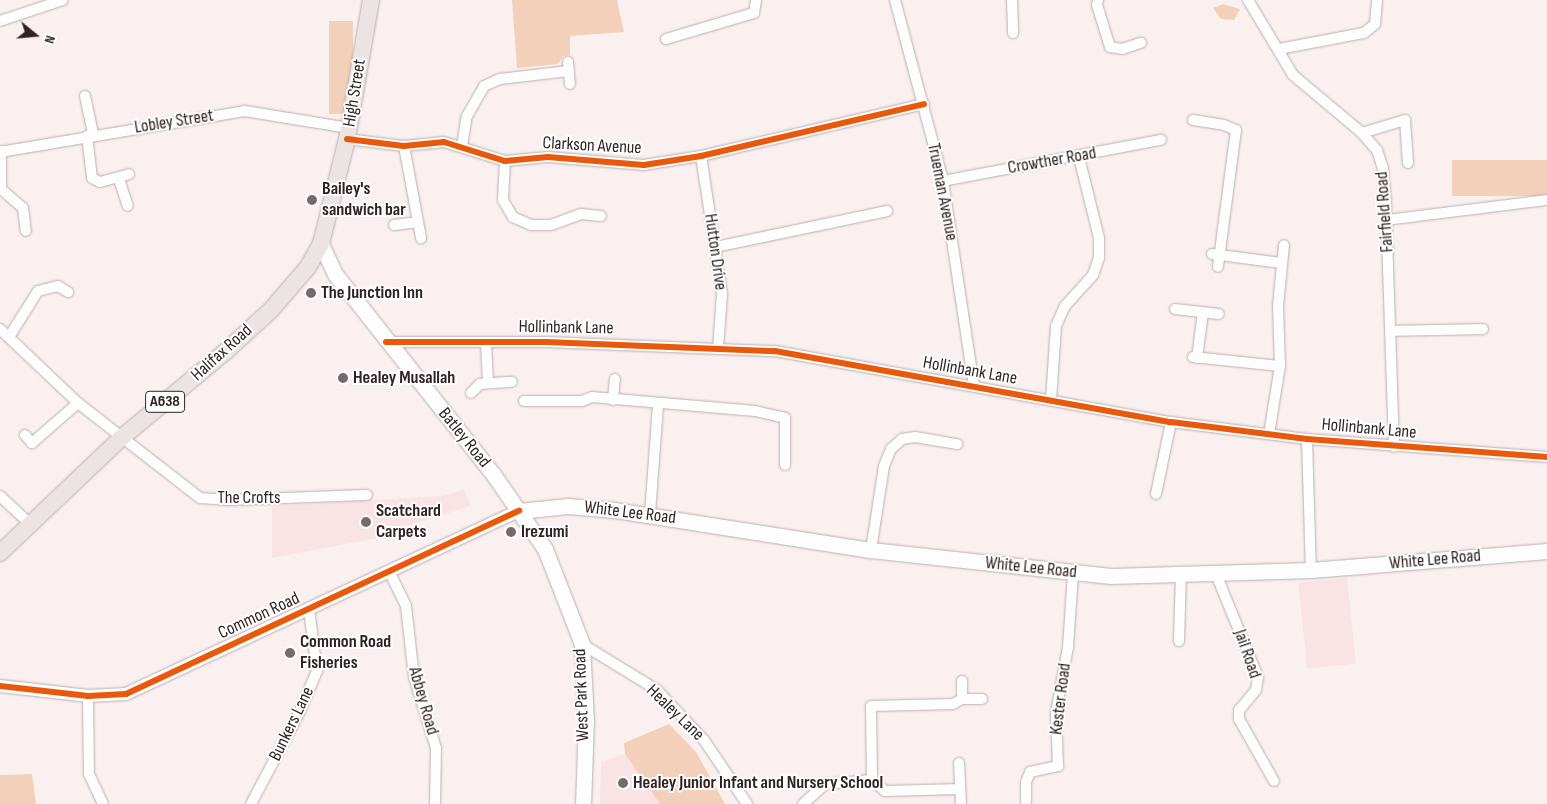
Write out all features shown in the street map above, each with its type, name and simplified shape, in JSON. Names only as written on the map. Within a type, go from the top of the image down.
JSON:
[{"type":"main road","name":"High Street","points":[[321,244],[348,134],[370,0]]},
{"type":"main road","name":"Batley Road","points":[[321,244],[335,274],[386,342],[492,474],[519,512]]},
{"type":"main road","name":"Halifax Road","points":[[0,553],[120,439],[217,359],[271,310],[308,268],[321,244]]},
{"type":"main road","name":"White Lee Road","points":[[519,512],[568,506],[650,514],[871,550],[1111,576],[1311,570],[1547,551]]},
{"type":"main road","name":"West Park Road","points":[[519,512],[545,549],[582,644],[586,720],[583,804]]},
{"type":"street","points":[[0,21],[63,0]]},
{"type":"street","points":[[666,39],[754,13],[756,0]]},
{"type":"street","name":"Trueman Avenue","points":[[895,0],[943,181],[974,387]]},
{"type":"street","points":[[1012,0],[1013,33]]},
{"type":"street","points":[[1098,0],[1096,5],[1110,47],[1122,49],[1141,43]]},
{"type":"street","name":"Fairfield Road","points":[[1248,0],[1293,75],[1362,132],[1377,150],[1383,169],[1386,220],[1394,447]]},
{"type":"street","points":[[1279,49],[1364,33],[1374,24],[1377,0]]},
{"type":"street","points":[[462,146],[466,116],[484,86],[500,79],[568,66],[570,84]]},
{"type":"street","points":[[85,96],[90,136],[92,178],[100,182],[119,179],[129,174]]},
{"type":"street","name":"Clarkson Avenue","points":[[348,134],[404,146],[444,142],[462,146],[505,161],[548,157],[644,165],[702,156],[924,104]]},
{"type":"street","name":"Lobley Street","points":[[0,152],[245,111],[348,134]]},
{"type":"street","points":[[1193,120],[1224,125],[1236,130],[1216,255],[1218,267]]},
{"type":"street","points":[[1362,132],[1405,120],[1408,163]]},
{"type":"street","name":"Crowther Road","points":[[943,181],[1079,157],[1160,140]]},
{"type":"street","points":[[404,146],[422,238]]},
{"type":"street","points":[[0,152],[1,189],[23,208],[26,231]]},
{"type":"street","name":"Hutton Drive","points":[[702,156],[722,294],[718,348]]},
{"type":"street","points":[[1051,400],[1056,326],[1065,306],[1093,275],[1099,258],[1098,238],[1079,157]]},
{"type":"street","points":[[505,161],[503,200],[514,217],[531,224],[551,225],[581,214],[601,216]]},
{"type":"street","points":[[119,179],[128,206]]},
{"type":"street","points":[[1386,220],[1547,200]]},
{"type":"street","points":[[715,247],[887,211]]},
{"type":"street","points":[[394,226],[418,222]]},
{"type":"street","points":[[1269,434],[1280,366],[1278,306],[1284,245]]},
{"type":"street","points":[[1216,255],[1281,263]]},
{"type":"street","points":[[9,337],[38,291],[58,286],[68,292]]},
{"type":"street","points":[[1175,309],[1219,314]]},
{"type":"street","points":[[1203,312],[1195,358],[1280,366]]},
{"type":"street","name":"The Crofts","points":[[0,328],[78,404],[120,439],[200,498],[229,500],[367,495]]},
{"type":"street","points":[[1390,331],[1483,330]]},
{"type":"street","name":"Hollinbank Lane","points":[[386,342],[486,342],[775,351],[1172,422],[1307,439],[1547,457]]},
{"type":"street","points":[[486,342],[488,382]]},
{"type":"street","points":[[613,400],[614,380]]},
{"type":"street","points":[[471,393],[480,384],[512,382]]},
{"type":"street","points":[[524,401],[582,401],[592,398],[755,411],[784,418],[785,465]]},
{"type":"street","points":[[25,435],[32,443],[78,404]]},
{"type":"street","points":[[650,514],[658,404]]},
{"type":"street","points":[[1156,494],[1172,422]]},
{"type":"street","points":[[871,550],[884,466],[891,449],[902,439],[915,437],[957,444]]},
{"type":"street","points":[[1307,439],[1311,570]]},
{"type":"street","points":[[0,496],[30,524]]},
{"type":"street","name":"Common Road","points":[[0,686],[88,696],[126,694],[519,512]]},
{"type":"street","name":"Abbey Road","points":[[389,571],[406,606],[414,677],[436,748],[436,804]]},
{"type":"street","name":"Kester Road","points":[[1026,801],[1026,782],[1030,772],[1058,766],[1056,713],[1068,647],[1073,573]]},
{"type":"street","name":"Jail Road","points":[[1216,574],[1258,677],[1256,690],[1239,710],[1239,719],[1274,781]]},
{"type":"street","points":[[1179,641],[1181,575]]},
{"type":"street","name":"Bunkers Lane","points":[[251,804],[299,713],[317,671],[309,609]]},
{"type":"street","name":"Healey Lane","points":[[582,644],[657,690],[704,740],[747,804]]},
{"type":"street","points":[[962,681],[962,698]]},
{"type":"street","points":[[88,696],[89,774],[103,804]]},
{"type":"street","points":[[872,780],[871,706],[953,704],[962,698],[982,699]]},
{"type":"street","points":[[959,763],[961,804]]},
{"type":"street","points":[[804,804],[825,784],[872,780],[885,791],[960,789]]},
{"type":"shaded area","points":[[512,0],[617,0],[624,32],[570,36],[570,55],[563,56],[558,64],[517,68]]},
{"type":"shaded area","points":[[1223,4],[1240,9],[1234,20],[1221,19],[1213,8]]},
{"type":"shaded area","points":[[329,21],[353,21],[353,114],[329,114]]},
{"type":"shaded area","points":[[1452,160],[1547,160],[1547,196],[1452,196]]},
{"type":"shaded area","points":[[464,490],[471,506],[413,524],[414,531],[272,558],[272,506],[442,496]]},
{"type":"shaded area","points":[[1347,578],[1356,664],[1307,669],[1298,583]]},
{"type":"shaded area","points":[[669,724],[696,752],[725,804],[660,804],[625,754],[624,743]]},
{"type":"shaded area","name":"Healey Junior Infant and Nursery School","points":[[625,754],[660,804],[600,804],[601,762]]},
{"type":"shaded area","points":[[32,774],[36,804],[0,804],[0,775]]},
{"type":"cycle path","points":[[347,139],[404,146],[444,142],[505,161],[548,157],[644,165],[701,156],[924,104]]},
{"type":"cycle path","points":[[386,342],[546,342],[775,351],[1171,422],[1307,439],[1547,457]]},
{"type":"cycle path","points":[[0,686],[88,696],[126,694],[519,511]]},
{"type":"place","name":"Bailey's sandwich bar","points":[[312,200]]},
{"type":"place","name":"The Junction Inn","points":[[311,293]]},
{"type":"place","name":"Healey Musallah","points":[[343,378]]},
{"type":"place","name":"Scatchard Carpets","points":[[366,522]]},
{"type":"place","name":"Irezumi","points":[[511,532]]},
{"type":"place","name":"Common Road Fisheries","points":[[290,653]]},
{"type":"place","name":"Healey Junior Infant and Nursery School","points":[[623,783]]}]
